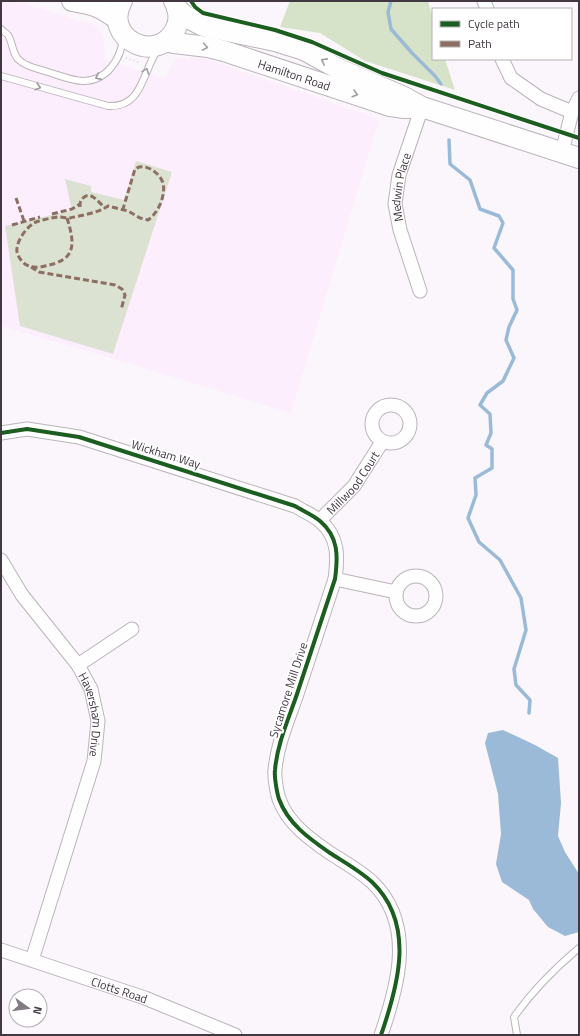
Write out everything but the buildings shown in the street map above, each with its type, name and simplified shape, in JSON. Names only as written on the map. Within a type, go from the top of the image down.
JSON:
[{"type":"main road","points":[[72,1],[100,7],[121,18]]},
{"type":"main road","points":[[164,42],[177,27],[178,18],[176,5]]},
{"type":"main road","name":"Hamilton Road","points":[[176,5],[188,18],[203,26],[275,41],[304,50],[337,68],[404,97],[422,107],[571,155]]},
{"type":"main road","name":"Hamilton Road","points":[[121,18],[129,40],[136,45],[145,47],[164,42],[208,47],[390,106],[404,108],[422,107]]},
{"type":"street","points":[[502,60],[511,78],[541,99],[572,112]]},
{"type":"street","points":[[571,155],[572,112],[579,98]]},
{"type":"street","name":"Medwin Place","points":[[420,291],[400,230],[395,204],[399,175],[422,107]]},
{"type":"street","name":"Wickham Way","points":[[1,433],[27,429],[79,438],[295,506],[320,520]]},
{"type":"street","name":"Millwood Court","points":[[320,520],[354,486],[382,442]]},
{"type":"street","name":"Sycamore Mill Drive","points":[[320,520],[328,529],[337,550],[335,580],[280,742],[275,771],[279,799],[292,823],[313,841],[373,882],[390,905],[399,933],[400,965],[392,1002],[381,1035]]},
{"type":"street","name":"Haversham Drive","points":[[1,560],[22,595],[78,665],[91,689],[98,721],[94,761],[32,960]]},
{"type":"street","points":[[335,580],[396,592]]},
{"type":"street","points":[[78,665],[132,629]]},
{"type":"street","name":"Clotts Road","points":[[1,950],[145,998],[235,1035]]},
{"type":"lane","points":[[1,29],[8,35],[14,52],[19,60],[26,65],[67,78],[83,81],[96,79],[106,73],[113,66],[120,50],[121,18]]},
{"type":"lane","points":[[1,76],[115,107],[130,101],[136,95],[151,60],[164,42]]},
{"type":"lane","points":[[517,1035],[514,1017],[524,1002],[555,968],[579,948]]},
{"type":"path","points":[[125,58],[143,63]]},
{"type":"shaded area","points":[[1,1],[16,1],[94,25],[104,37],[105,60],[165,78],[175,59],[200,57],[379,119],[291,413],[1,326]]},
{"type":"green space","points":[[290,1],[428,1],[432,15],[432,60],[445,60],[455,90],[365,61],[320,33],[280,27]]},
{"type":"green space","points":[[136,161],[172,172],[113,354],[20,326],[5,226],[72,210],[65,179],[91,186],[91,192],[124,200]]},
{"type":"water","points":[[503,730],[558,758],[561,803],[558,836],[565,852],[579,874],[579,932],[565,936],[548,927],[533,909],[529,900],[502,882],[496,864],[501,834],[498,794],[485,743],[488,733]]},
{"type":"waterway","points":[[391,1],[388,12],[391,29],[441,84]]},
{"type":"waterway","points":[[449,140],[450,164],[470,180],[480,209],[499,216],[503,223],[494,248],[513,270],[513,299],[517,310],[509,327],[506,340],[514,358],[503,381],[487,393],[480,405],[490,414],[491,433],[486,445],[492,449],[492,468],[475,478],[476,495],[468,518],[479,542],[500,560],[521,598],[526,630],[514,669],[516,685],[530,700],[529,713]]},
{"type":"marked path","points":[[67,218],[72,243],[71,250],[68,255],[63,260],[40,267],[25,264],[17,252],[19,241],[29,227],[39,221],[58,217],[70,218],[80,216],[95,212],[108,206],[128,211],[140,218],[148,220],[158,209],[164,188],[161,179],[155,172],[143,167],[135,169],[123,209]]},
{"type":"marked path","points":[[80,207],[80,202],[82,199],[89,195],[95,198],[105,208]]},
{"type":"marked path","points":[[16,198],[24,221]]},
{"type":"marked path","points":[[52,214],[72,209],[80,204]]},
{"type":"marked path","points":[[12,225],[40,217]]},
{"type":"marked path","points":[[31,267],[39,272],[115,285],[122,289],[125,295],[121,310]]},
{"type":"cycle path","points":[[191,1],[195,7],[203,13],[275,30],[312,42],[382,73],[579,138]]},
{"type":"cycle path","points":[[1,433],[27,429],[79,437],[295,506],[317,519],[331,534],[337,555],[335,579],[280,742],[276,761],[275,780],[279,799],[283,808],[300,830],[372,882],[386,899],[394,917],[399,936],[397,976],[393,996],[381,1035]]}]
